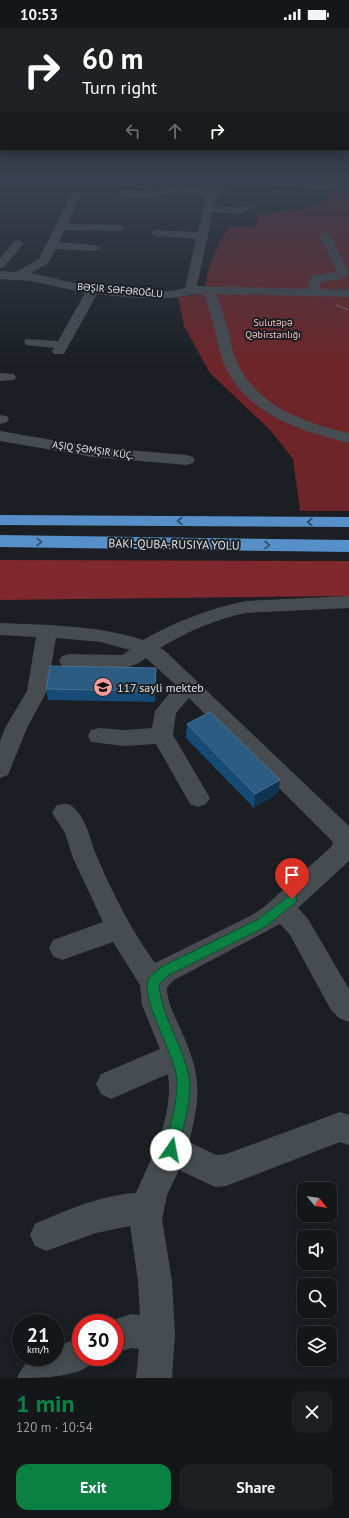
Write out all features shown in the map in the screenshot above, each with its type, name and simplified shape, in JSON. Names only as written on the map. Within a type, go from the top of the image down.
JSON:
[{"type":"highway","points":[[0,520],[349,522]]},
{"type":"highway","points":[[0,541],[349,546]]},
{"type":"street","points":[[18,276],[41,264],[54,242]]},
{"type":"street","points":[[191,290],[201,242]]},
{"type":"street","points":[[316,292],[314,282],[317,278],[338,276],[343,273],[328,242]]},
{"type":"street","points":[[0,265],[18,243]]},
{"type":"street","points":[[51,249],[92,252]]},
{"type":"street","name":"BƏŞIR SƏFƏROĞLU","points":[[0,276],[18,276],[93,290],[172,295],[186,294],[191,290],[349,293]]},
{"type":"street","points":[[52,282],[62,278],[72,278]]},
{"type":"street","points":[[31,342],[60,348],[93,290]]},
{"type":"street","points":[[210,291],[230,362],[242,384],[250,393],[289,420],[315,430],[349,438]]},
{"type":"street","points":[[0,436],[101,453],[187,460]]},
{"type":"street","points":[[70,661],[124,662],[132,659],[145,648],[175,630],[230,610],[246,607],[349,602]]},
{"type":"street","points":[[0,629],[119,638],[145,648],[157,655],[343,835],[345,842],[341,853],[282,908],[261,923],[165,971],[153,982]]},
{"type":"street","points":[[0,768],[16,728],[37,691],[47,632]]},
{"type":"street","points":[[188,685],[166,711],[162,734],[198,798]]},
{"type":"street","points":[[99,736],[124,738],[162,734]]},
{"type":"street","points":[[64,813],[76,830],[85,858],[119,928],[139,963],[153,982],[154,997],[177,1056],[183,1078],[183,1092],[171,1150],[147,1209],[146,1224],[155,1280],[158,1334],[154,1378]]},
{"type":"street","points":[[282,908],[299,926],[341,1002],[349,1009]]},
{"type":"street","points":[[62,948],[119,928]]},
{"type":"street","points":[[111,1084],[177,1056]]},
{"type":"street","points":[[171,1150],[215,1171],[226,1170],[340,1127],[349,1130]]},
{"type":"street","points":[[46,1235],[117,1211],[131,1208],[147,1209]]},
{"type":"street","points":[[124,1333],[131,1331],[158,1334]]},
{"type":"street","points":[[35,1378],[72,1358]]},
{"type":"green space","name":"Sulutəpə Qəbirstanlığı","points":[[220,242],[349,242],[349,511],[300,511],[293,459],[270,430],[210,373],[184,326],[178,297],[205,294],[209,268]]},
{"type":"shaded area","points":[[0,560],[349,561],[349,596],[0,600]]},
{"type":"building","points":[[50,666],[156,668],[155,691],[46,689]]},
{"type":"building","points":[[210,712],[280,780],[255,794],[187,724]]},
{"type":"place","name":"117 sayli mekteb","points":[[103,687]]},
{"type":"route","points":[[171,1150],[183,1092],[183,1078],[177,1056],[154,997],[152,989],[153,982],[165,971],[261,923],[292,899]]}]
